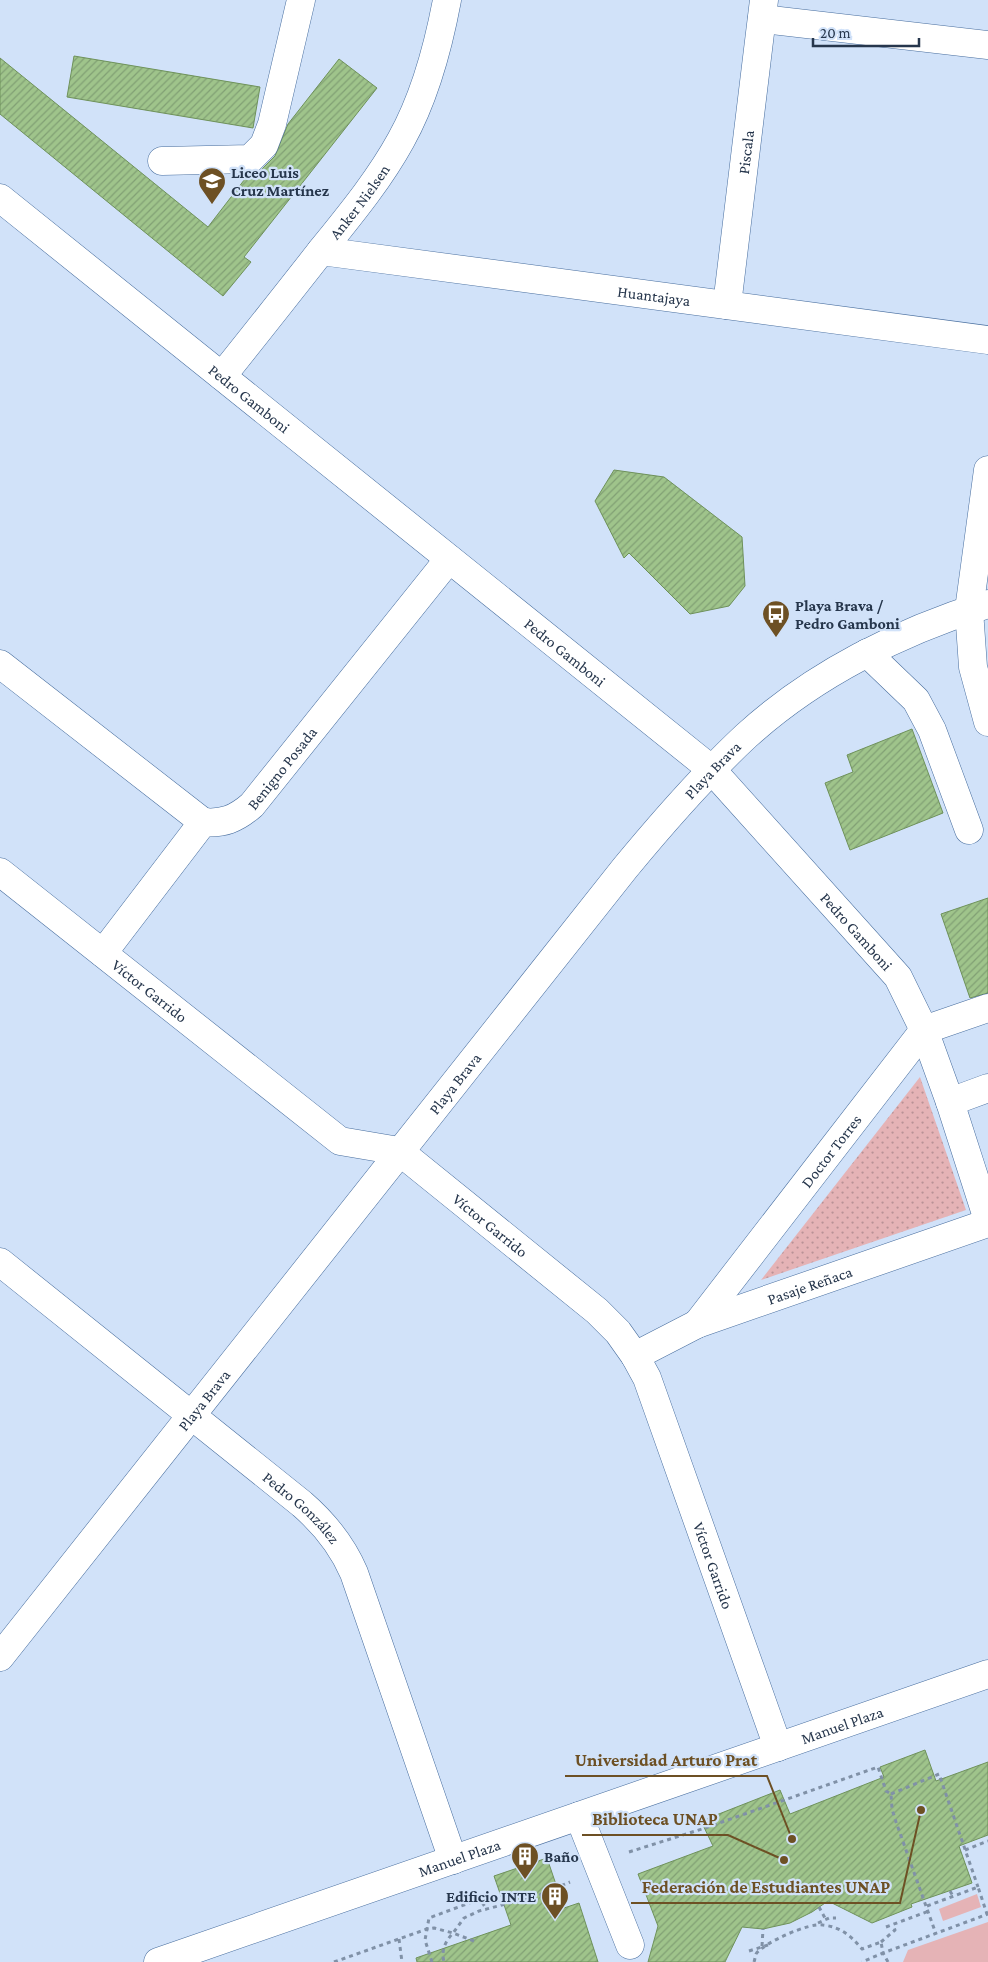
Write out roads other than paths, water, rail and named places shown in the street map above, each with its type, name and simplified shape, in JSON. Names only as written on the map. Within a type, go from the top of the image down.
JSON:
[{"type":"street","points":[[162,161],[250,159],[264,145],[272,124],[301,0]]},
{"type":"street","name":"Anker Nielsen","points":[[222,376],[382,172],[401,140],[418,104],[432,66],[447,0]]},
{"type":"street","points":[[763,10],[988,46]]},
{"type":"street","name":"Piscala","points":[[727,305],[763,10]]},
{"type":"street","name":"Pedro Gamboni","points":[[0,198],[711,769],[898,977],[924,1030],[950,1102],[988,1222]]},
{"type":"street","name":"Huantajaya","points":[[321,252],[988,340]]},
{"type":"street","points":[[988,470],[973,668],[988,722]]},
{"type":"street","name":"Benigno Posada","points":[[203,822],[229,821],[241,815],[252,805],[450,559]]},
{"type":"street","name":"Playa Brava","points":[[0,1657],[625,868],[668,816],[711,769],[747,735],[786,704],[827,676],[867,653],[909,633],[978,607]]},
{"type":"street","points":[[867,653],[916,700],[932,730],[970,830]]},
{"type":"street","points":[[0,664],[203,822],[102,953]]},
{"type":"street","name":"Víctor Garrido","points":[[0,872],[340,1141],[399,1151],[572,1289],[618,1332],[648,1378],[778,1747]]},
{"type":"street","points":[[924,1030],[988,1008]]},
{"type":"street","name":"Doctor Torres","points":[[697,1324],[924,1030]]},
{"type":"street","points":[[950,1102],[988,1088]]},
{"type":"street","name":"Pasaje Reñaca","points":[[635,1356],[697,1324],[988,1222]]},
{"type":"street","name":"Pedro González","points":[[0,1262],[191,1414],[320,1520],[336,1538],[346,1555],[453,1860]]},
{"type":"street","name":"Manuel Plaza","points":[[158,1962],[988,1674]]},
{"type":"street","points":[[579,1816],[591,1863],[630,1945]]},
{"type":"place","name":"Liceo Luis Cruz Martínez","points":[[212,205]]},
{"type":"place","name":"Playa Brava / Pedro Gamboni","points":[[776,638]]},
{"type":"place","name":"Federación de Estudiantes UNAP","points":[[921,1810]]},
{"type":"place","name":"Universidad Arturo Prat","points":[[792,1839]]},
{"type":"place","name":"Biblioteca UNAP","points":[[784,1860]]},
{"type":"place","name":"Baño","points":[[525,1880]]},
{"type":"place","name":"Edificio INTE","points":[[555,1920]]}]
